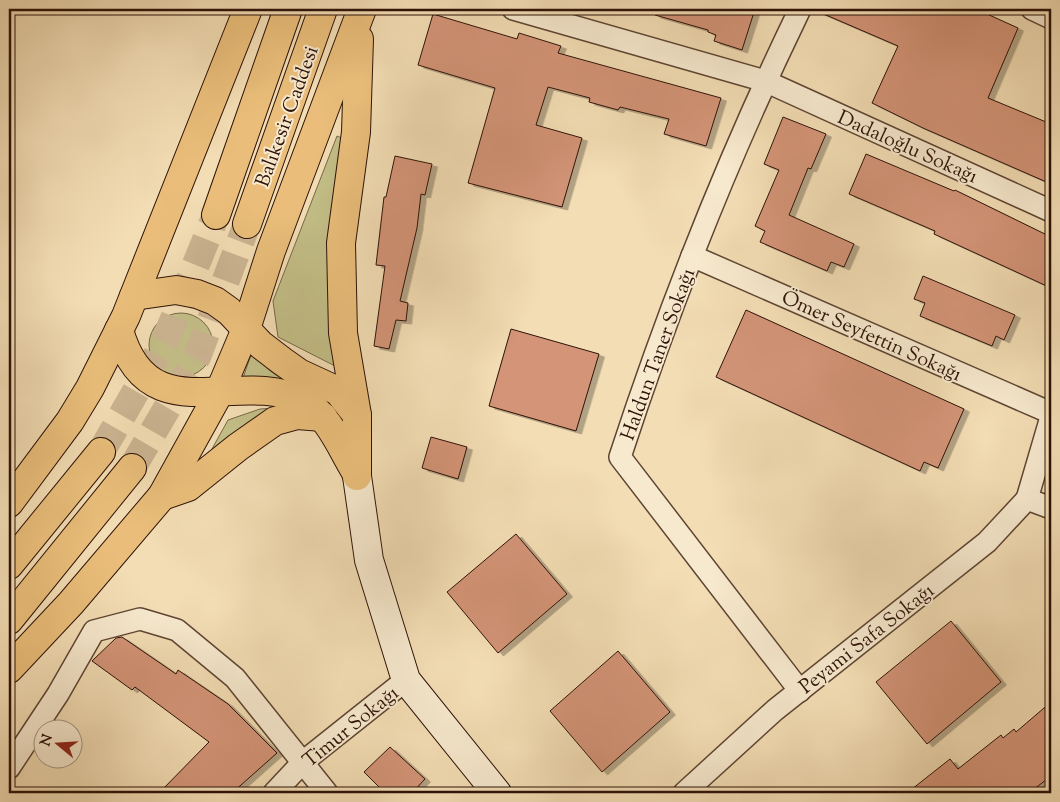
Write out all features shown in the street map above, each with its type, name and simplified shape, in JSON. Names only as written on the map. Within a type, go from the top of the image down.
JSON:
[{"type":"main road","points":[[9,503],[70,421],[90,388],[119,330],[248,9]]},
{"type":"main road","name":"Balıkesir Caddesi","points":[[216,214],[288,9]]},
{"type":"main road","name":"Balıkesir Caddesi","points":[[247,224],[323,9]]},
{"type":"main road","points":[[9,669],[71,603],[162,496],[219,393],[246,329],[271,251],[361,12]]},
{"type":"main road","points":[[361,12],[356,132],[341,243],[343,333],[357,415],[357,476],[369,560],[406,680],[497,793]]},
{"type":"main road","points":[[134,296],[176,290],[197,294],[215,302],[229,311],[261,345],[298,373],[338,391],[357,415]]},
{"type":"main road","points":[[119,330],[129,355],[150,380],[161,386],[184,391],[219,393],[243,390],[270,391],[303,402],[323,417],[357,476]]},
{"type":"main road","points":[[162,496],[188,487],[238,447],[275,421],[297,415],[323,417]]},
{"type":"main road","points":[[9,565],[101,452]]},
{"type":"main road","points":[[9,620],[132,468]]},
{"type":"street","name":"Dadaloğlu Sokağı","points":[[513,9],[765,81],[1051,211]]},
{"type":"street","name":"Haldun Taner Sokağı","points":[[800,9],[765,81],[692,256],[620,457],[800,691]]},
{"type":"street","points":[[1032,9],[1051,18]]},
{"type":"street","name":"Ömer Seyfettin Sokağı","points":[[692,256],[1051,413]]},
{"type":"street","points":[[1051,417],[1027,499],[1051,508]]},
{"type":"street","name":"Peyami Safa Sokağı","points":[[684,793],[775,710],[987,542],[1027,499]]},
{"type":"street","points":[[9,768],[58,694],[94,631],[140,619],[177,630],[235,678],[327,793]]},
{"type":"street","name":"Timur Sokağı","points":[[274,793],[303,762],[406,680]]},
{"type":"shaded area","points":[[337,136],[344,139],[337,367],[278,337],[273,301]]},
{"type":"shaded area","points":[[175,313],[187,313],[204,322],[211,333],[213,345],[211,357],[204,368],[187,377],[175,377],[163,372],[154,363],[149,351],[149,339],[154,327],[163,318]]},
{"type":"shaded area","points":[[253,349],[266,367],[284,380],[268,378],[242,381]]},
{"type":"shaded area","points":[[275,408],[202,467],[228,420],[260,409]]},
{"type":"building","points":[[656,9],[755,9],[742,50],[714,41],[716,35],[708,32],[708,30],[655,15]]},
{"type":"building","points":[[812,9],[976,9],[1018,28],[988,98],[1051,124],[1051,184],[923,128],[872,103],[898,46]]},
{"type":"building","points":[[433,14],[517,39],[519,33],[561,46],[558,53],[721,98],[706,146],[664,134],[669,119],[620,107],[618,110],[589,102],[590,98],[548,87],[536,125],[582,138],[562,207],[468,183],[495,88],[418,65]]},
{"type":"building","points":[[783,117],[826,134],[811,169],[808,168],[789,215],[854,244],[844,267],[831,262],[827,271],[760,242],[765,231],[755,226],[779,170],[764,164]]},
{"type":"building","points":[[866,154],[955,190],[1051,237],[1051,288],[934,234],[935,231],[849,194]]},
{"type":"building","points":[[395,156],[432,164],[425,195],[421,194],[417,228],[400,301],[408,303],[406,321],[396,320],[389,349],[374,346],[385,266],[376,265],[384,197],[386,197]]},
{"type":"building","points":[[923,276],[1015,315],[1004,340],[996,336],[992,346],[920,316],[925,303],[914,299]]},
{"type":"building","points":[[746,310],[964,409],[938,468],[924,462],[920,471],[716,377]]},
{"type":"building","points":[[511,329],[599,354],[576,431],[489,406]]},
{"type":"building","points":[[431,437],[467,447],[458,479],[422,468]]},
{"type":"building","points":[[516,534],[567,594],[498,653],[447,592]]},
{"type":"building","points":[[951,621],[1001,682],[927,744],[876,682]]},
{"type":"building","points":[[122,637],[176,674],[178,670],[228,704],[277,753],[232,793],[159,793],[209,742],[135,687],[132,690],[92,661],[116,638]]},
{"type":"building","points":[[618,651],[670,712],[602,772],[550,711]]},
{"type":"building","points":[[1051,702],[1051,776],[1029,793],[907,793],[950,759],[958,769],[1001,735],[1003,738],[1014,729],[1016,732]]},
{"type":"building","points":[[390,747],[425,779],[412,793],[385,793],[364,772]]},
{"type":"tunnel","points":[[101,452],[165,341],[216,215]]},
{"type":"tunnel","points":[[132,468],[197,357],[247,224]]}]
